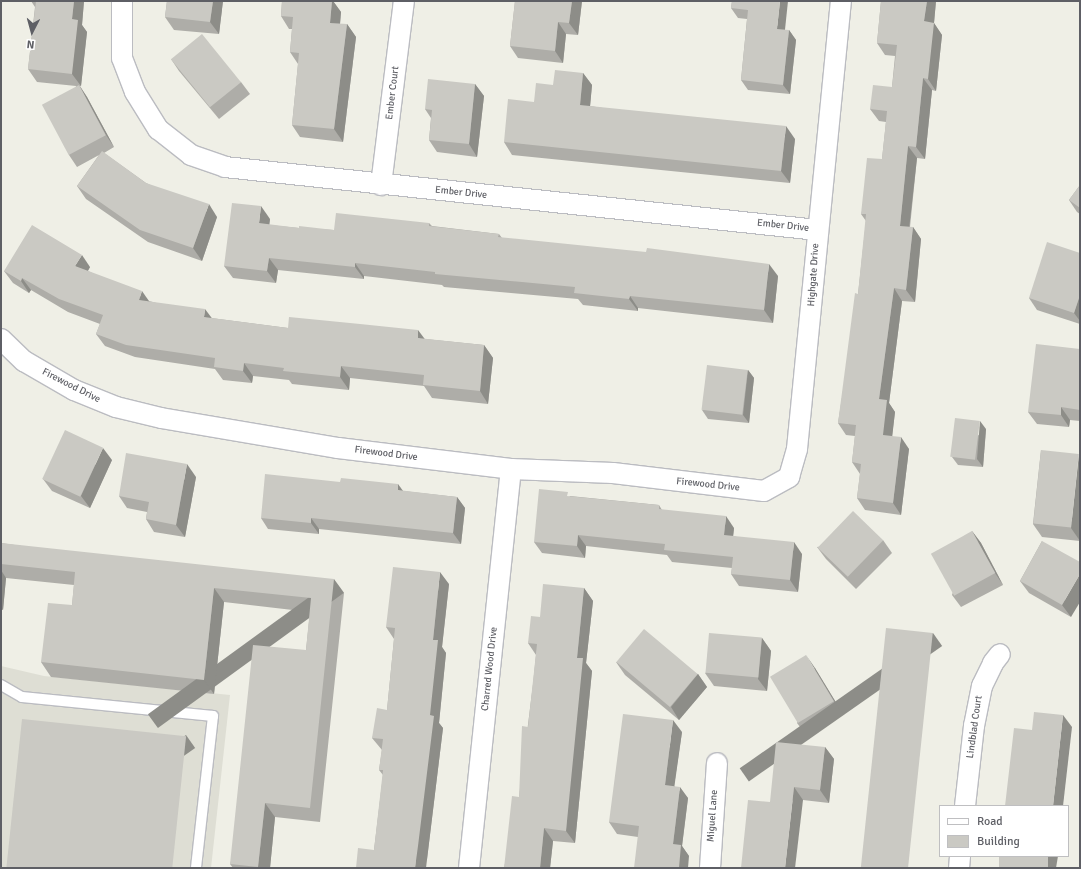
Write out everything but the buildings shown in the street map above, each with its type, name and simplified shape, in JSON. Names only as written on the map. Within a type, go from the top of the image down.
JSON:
[{"type":"street","name":"Ember Drive","points":[[122,1],[122,58],[135,92],[158,129],[191,155],[225,167],[381,185],[817,230]]},
{"type":"street","name":"Ember Court","points":[[381,185],[404,1]]},
{"type":"street","name":"Highgate Drive","points":[[789,477],[798,449],[817,230],[828,147],[841,1]]},
{"type":"street","name":"Firewood Drive","points":[[1,339],[24,361],[74,390],[116,407],[161,418],[338,448],[511,469],[613,474],[764,491],[789,477]]},
{"type":"street","name":"Charred Wood Drive","points":[[469,868],[511,469]]},
{"type":"street","name":"Lindblad Court","points":[[965,805],[974,726],[982,686],[993,663],[1000,654]]},
{"type":"street","name":"Miguel Lane","points":[[710,868],[717,763]]},
{"type":"street","points":[[959,868],[960,857]]},
{"type":"lane","points":[[1,685],[22,697],[213,716],[196,868]]},
{"type":"shaded area","points":[[1,666],[44,676],[230,695],[211,868],[1,868]]}]
